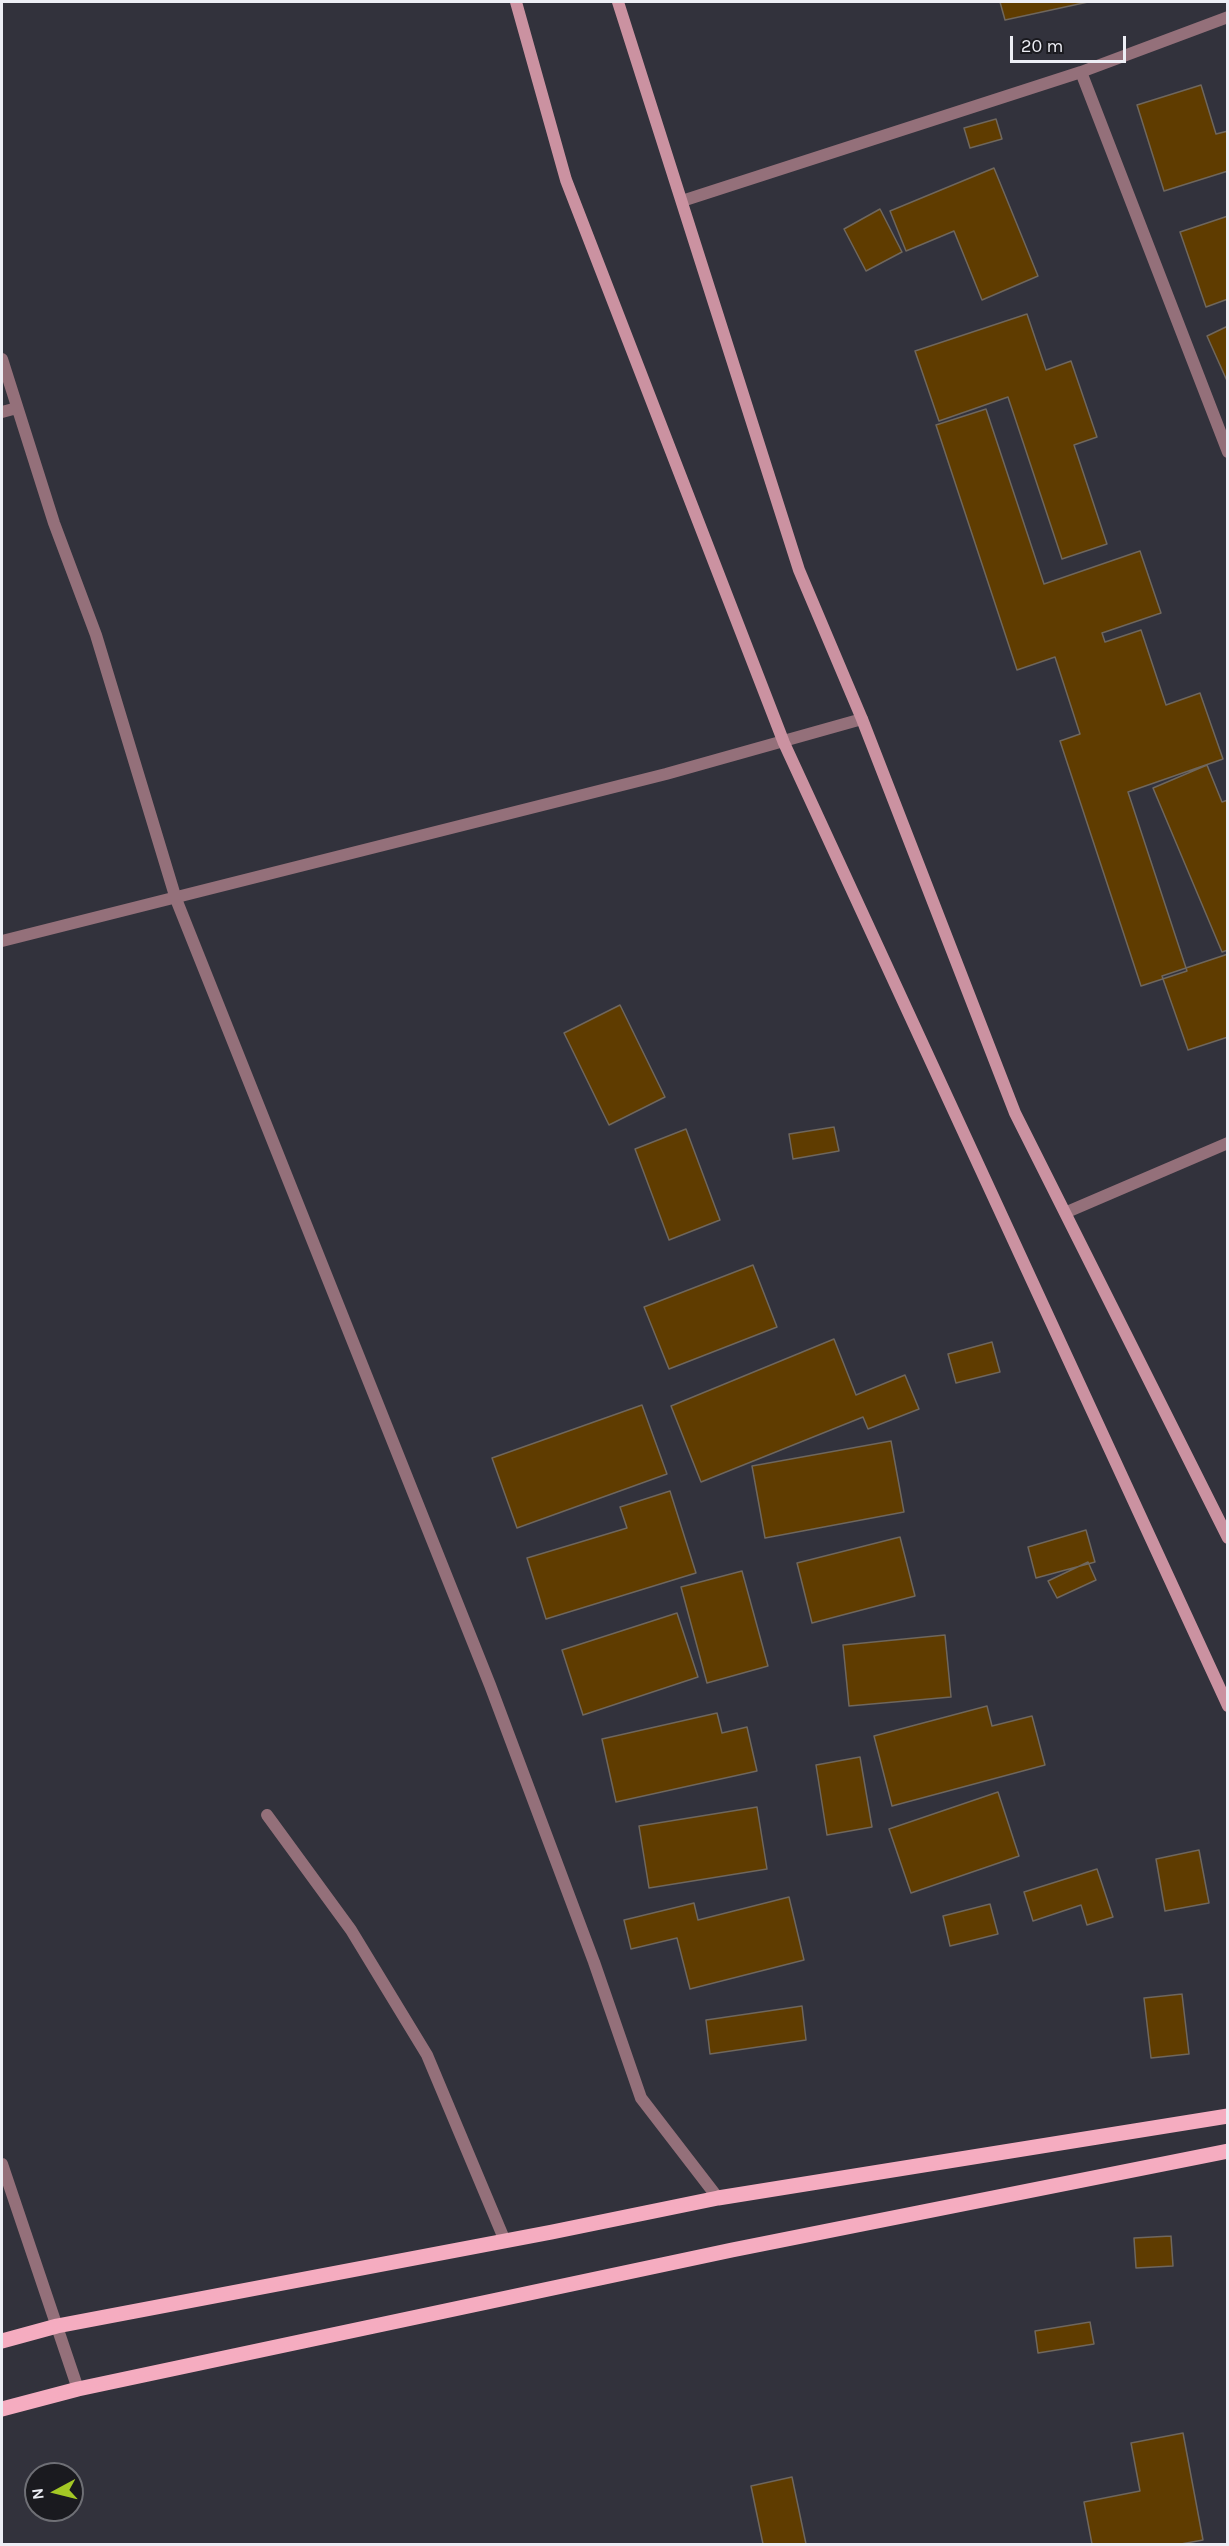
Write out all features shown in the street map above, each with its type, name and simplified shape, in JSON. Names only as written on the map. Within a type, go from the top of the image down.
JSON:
[{"type":"main road","points":[[516,2],[566,180],[784,743],[1227,1706]]},
{"type":"main road","points":[[618,2],[800,570],[862,719],[1015,1113],[1067,1212],[1227,1538]]},
{"type":"main road","points":[[2,2340],[57,2326],[718,2198],[1227,2116]]},
{"type":"main road","points":[[2,2409],[78,2389],[720,2252],[1227,2151]]},
{"type":"street","points":[[682,201],[1081,72],[1227,17]]},
{"type":"street","points":[[1081,72],[1227,452]]},
{"type":"street","points":[[2,359],[54,523],[96,635],[176,899],[490,1686],[594,1962],[641,2098],[718,2198]]},
{"type":"street","points":[[2,412],[17,408]]},
{"type":"street","points":[[2,941],[176,899],[784,743],[862,719]]},
{"type":"street","points":[[1067,1212],[1227,1143]]},
{"type":"street","points":[[267,1815],[351,1930],[427,2055],[505,2241]]},
{"type":"street","points":[[2,2164],[78,2389]]},
{"type":"building","points":[[1000,2],[1088,2],[1005,20]]},
{"type":"building","points":[[1201,85],[1216,134],[1228,131],[1228,171],[1164,191],[1137,105]]},
{"type":"building","points":[[996,119],[1002,139],[970,148],[964,128]]},
{"type":"building","points":[[994,168],[1038,276],[982,300],[954,231],[906,251],[890,211]]},
{"type":"building","points":[[880,209],[902,252],[866,271],[844,229]]},
{"type":"building","points":[[1228,216],[1228,299],[1206,307],[1180,232]]},
{"type":"building","points":[[1027,314],[1046,370],[1071,361],[1097,437],[1074,445],[1107,544],[1062,559],[1008,397],[939,421],[915,351]]},
{"type":"building","points":[[1228,326],[1228,383],[1207,336]]},
{"type":"building","points":[[986,409],[1044,584],[1140,551],[1161,613],[1102,633],[1105,642],[1141,630],[1166,705],[1200,693],[1223,759],[1128,792],[1187,971],[1141,986],[1060,741],[1080,734],[1055,657],[1017,670],[936,425]]},
{"type":"building","points":[[1207,765],[1222,802],[1228,800],[1228,950],[1222,952],[1153,788]]},
{"type":"building","points":[[1228,954],[1228,1037],[1188,1050],[1162,976]]},
{"type":"building","points":[[620,1005],[665,1097],[609,1125],[564,1033]]},
{"type":"building","points":[[834,1127],[839,1151],[793,1159],[789,1134]]},
{"type":"building","points":[[686,1129],[720,1220],[669,1240],[635,1149]]},
{"type":"building","points":[[753,1265],[777,1327],[669,1369],[644,1307]]},
{"type":"building","points":[[834,1339],[856,1395],[905,1375],[919,1409],[868,1429],[863,1417],[701,1482],[671,1406]]},
{"type":"building","points":[[992,1342],[1000,1372],[956,1383],[948,1354]]},
{"type":"building","points":[[642,1405],[667,1474],[517,1528],[492,1458]]},
{"type":"building","points":[[891,1441],[904,1512],[765,1538],[752,1466]]},
{"type":"building","points":[[670,1491],[696,1573],[546,1619],[527,1558],[627,1528],[620,1507]]},
{"type":"building","points":[[1086,1530],[1095,1562],[1036,1578],[1028,1547]]},
{"type":"building","points":[[900,1537],[915,1596],[812,1623],[797,1563]]},
{"type":"building","points":[[1088,1562],[1096,1580],[1057,1598],[1048,1581]]},
{"type":"building","points":[[742,1571],[768,1666],[707,1683],[681,1587]]},
{"type":"building","points":[[677,1613],[698,1677],[583,1715],[562,1650]]},
{"type":"building","points":[[945,1635],[951,1697],[849,1706],[843,1645]]},
{"type":"building","points":[[987,1706],[992,1726],[1032,1716],[1045,1765],[892,1806],[874,1736]]},
{"type":"building","points":[[717,1713],[722,1733],[747,1727],[757,1771],[616,1802],[602,1739]]},
{"type":"building","points":[[860,1757],[872,1827],[827,1835],[816,1765]]},
{"type":"building","points":[[998,1792],[1019,1856],[911,1893],[889,1829]]},
{"type":"building","points":[[757,1807],[767,1869],[649,1888],[639,1826]]},
{"type":"building","points":[[1199,1850],[1209,1903],[1165,1911],[1156,1859]]},
{"type":"building","points":[[1097,1869],[1113,1917],[1087,1925],[1081,1905],[1033,1921],[1024,1892]]},
{"type":"building","points":[[789,1897],[804,1960],[690,1989],[677,1938],[631,1949],[624,1920],[694,1903],[698,1920]]},
{"type":"building","points":[[990,1904],[998,1934],[950,1946],[943,1916]]},
{"type":"building","points":[[1182,1994],[1189,2054],[1151,2058],[1144,1998]]},
{"type":"building","points":[[802,2006],[806,2040],[710,2054],[706,2020]]},
{"type":"building","points":[[1171,2236],[1173,2266],[1136,2268],[1134,2238]]},
{"type":"building","points":[[1090,2322],[1094,2344],[1038,2353],[1035,2331]]},
{"type":"building","points":[[1183,2433],[1203,2540],[1181,2544],[1092,2544],[1084,2502],[1140,2491],[1131,2443]]},
{"type":"building","points":[[792,2477],[806,2544],[763,2544],[751,2486]]}]
